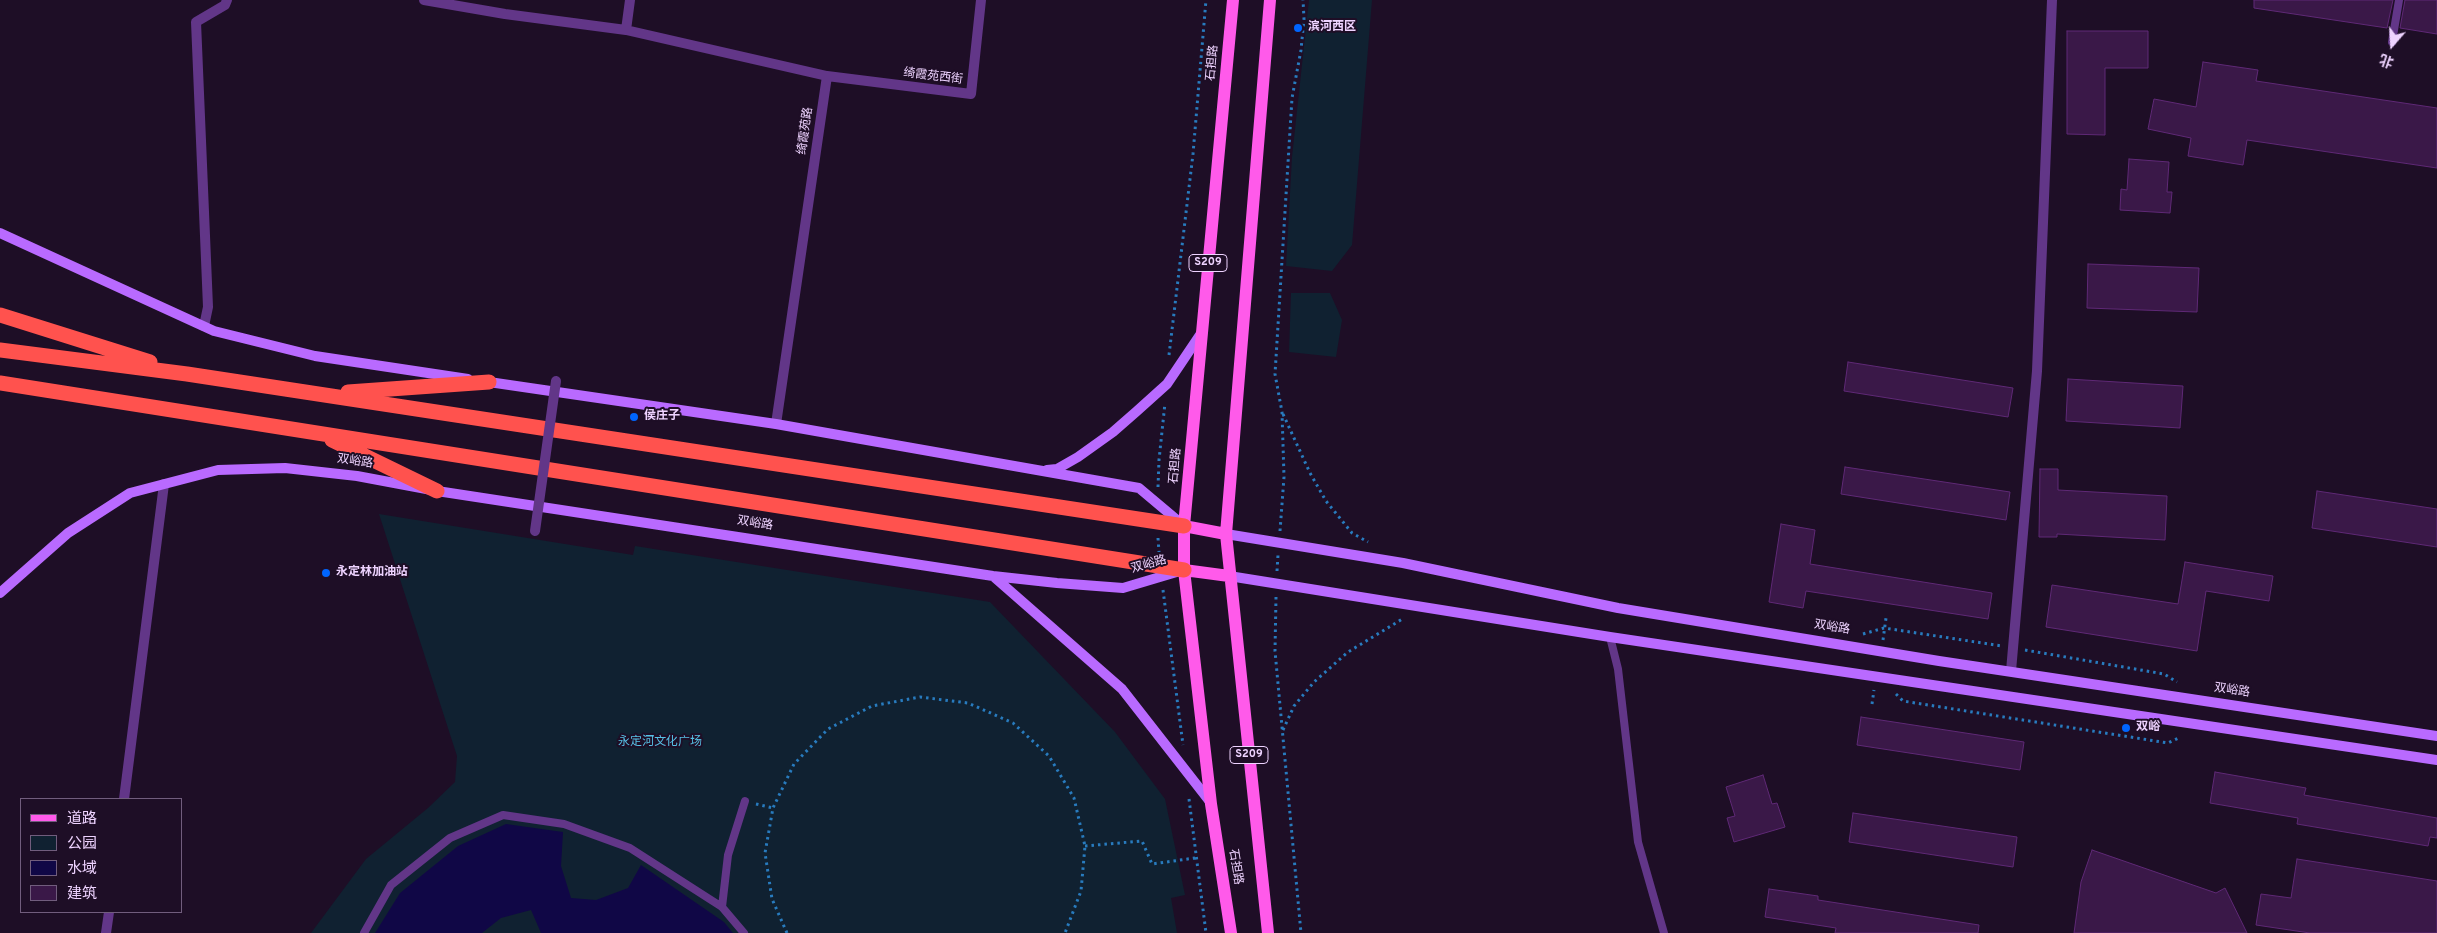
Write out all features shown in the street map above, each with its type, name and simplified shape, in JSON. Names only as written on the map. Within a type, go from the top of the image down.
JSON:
[{"type":"highway","points":[[0,315],[187,374]]},
{"type":"highway","points":[[0,350],[187,374],[1184,526]]},
{"type":"highway","name":"双峪路","points":[[0,382],[1184,570]]},
{"type":"highway","points":[[321,394],[489,382]]},
{"type":"highway","points":[[317,433],[437,491]]},
{"type":"main road","name":"石担路","points":[[1231,933],[1211,804],[1184,570],[1184,526],[1233,0]]},
{"type":"main road","name":"石担路","points":[[1268,933],[1226,534],[1270,0]]},
{"type":"main road","points":[[1184,526],[1226,534]]},
{"type":"main road","points":[[1184,570],[1229,576]]},
{"type":"street","points":[[204,326],[207,298],[196,22],[225,5],[226,0]]},
{"type":"street","points":[[424,0],[506,14],[626,30],[827,76]]},
{"type":"street","points":[[626,30],[630,0]]},
{"type":"street","name":"绮霞苑西街","points":[[827,76],[971,94],[980,0]]},
{"type":"street","points":[[2011,671],[2037,372],[2052,0]]},
{"type":"street","name":"绮霞苑路","points":[[776,424],[827,76]]},
{"type":"street","points":[[0,233],[204,326],[315,356],[776,424],[1139,488],[1184,526]]},
{"type":"street","points":[[1034,470],[1057,469],[1113,432],[1167,384],[1202,332]]},
{"type":"street","points":[[535,531],[556,381]]},
{"type":"street","name":"双峪路","points":[[0,593],[68,532],[130,494],[218,470],[285,468],[357,476],[437,491],[992,576],[1123,588],[1184,570]]},
{"type":"street","points":[[124,798],[164,484]]},
{"type":"street","name":"双峪路","points":[[1226,534],[1403,563],[1618,608],[2011,671],[2437,736]]},
{"type":"street","points":[[992,576],[1122,689],[1211,804]]},
{"type":"street","points":[[1229,576],[1610,637],[2437,760]]},
{"type":"street","points":[[106,933],[109,913]]},
{"type":"lane","points":[[2392,42],[2399,0]]},
{"type":"lane","points":[[1610,637],[1618,669],[1638,842],[1664,933]]},
{"type":"lane","points":[[722,907],[728,855],[745,801]]},
{"type":"lane","points":[[364,933],[392,885],[450,838],[503,815],[564,824],[630,848],[722,907],[744,933]]},
{"type":"path","points":[[1301,933],[1274,651],[1284,477],[1282,412],[1275,374],[1276,344],[1292,98],[1302,42],[1303,0]]},
{"type":"path","points":[[1282,412],[1310,473],[1326,501],[1352,533],[1369,543]]},
{"type":"path","points":[[1283,730],[1299,700],[1314,682],[1348,652],[1422,607]]},
{"type":"path","points":[[1877,676],[1903,701],[2168,744],[2205,724]]},
{"type":"path","points":[[787,933],[772,899],[765,853],[773,808],[794,764],[828,729],[872,706],[920,697],[968,703],[1013,723],[1049,756],[1074,798],[1084,846],[1081,891],[1065,933]]},
{"type":"path","points":[[762,805],[773,808]]},
{"type":"path","points":[[1084,846],[1142,841],[1152,864],[1195,858]]},
{"type":"green space","points":[[1309,0],[1372,0],[1352,245],[1332,271],[1286,266],[1292,157]]},
{"type":"green space","points":[[1291,293],[1330,293],[1342,320],[1336,357],[1289,352]]},
{"type":"green space","name":"永定河文化广场","points":[[379,514],[633,555],[635,546],[990,602],[1115,732],[1165,799],[1185,895],[1171,898],[1177,933],[311,933],[366,859],[428,808],[455,782],[457,756]]},
{"type":"water","points":[[506,824],[563,832],[561,866],[571,898],[596,900],[628,888],[641,865],[724,922],[733,933],[541,933],[531,910],[501,918],[482,933],[375,933],[400,893],[458,846]]},
{"type":"building","points":[[2254,0],[2393,0],[2387,28],[2254,8]]},
{"type":"building","points":[[2405,0],[2437,0],[2437,34],[2400,28]]},
{"type":"building","points":[[2067,31],[2148,31],[2148,68],[2105,68],[2105,135],[2067,134]]},
{"type":"building","points":[[2203,62],[2258,70],[2256,81],[2437,108],[2437,168],[2247,140],[2243,165],[2188,156],[2191,138],[2148,129],[2154,99],[2196,107]]},
{"type":"building","points":[[2129,159],[2169,162],[2167,192],[2172,192],[2170,213],[2120,210],[2121,189],[2127,190]]},
{"type":"building","points":[[2088,264],[2199,268],[2197,312],[2087,308]]},
{"type":"building","points":[[1848,362],[2013,388],[2008,417],[1844,391]]},
{"type":"building","points":[[2068,379],[2183,386],[2180,428],[2066,421]]},
{"type":"building","points":[[1845,467],[2010,492],[2006,520],[1841,494]]},
{"type":"building","points":[[2040,469],[2058,469],[2058,490],[2167,496],[2165,540],[2057,534],[2057,537],[2039,537]]},
{"type":"building","points":[[2317,491],[2437,509],[2437,547],[2312,528]]},
{"type":"building","points":[[1781,524],[1815,530],[1810,564],[1992,593],[1988,619],[1806,591],[1803,608],[1769,602]]},
{"type":"building","points":[[2185,562],[2273,576],[2269,601],[2206,591],[2197,651],[2046,627],[2052,585],[2178,604]]},
{"type":"building","points":[[1861,717],[2024,742],[2020,770],[1857,745]]},
{"type":"building","points":[[2215,772],[2306,788],[2304,795],[2437,818],[2437,838],[2430,837],[2428,846],[2297,824],[2298,818],[2210,803]]},
{"type":"building","points":[[1763,775],[1772,804],[1777,803],[1785,827],[1734,842],[1727,818],[1735,816],[1726,787]]},
{"type":"building","points":[[1853,813],[2017,837],[2013,867],[1849,842]]},
{"type":"building","points":[[2092,850],[2216,893],[2225,888],[2247,933],[2074,933],[2081,882]]},
{"type":"building","points":[[2297,859],[2437,881],[2437,933],[2310,933],[2256,925],[2261,894],[2291,898]]},
{"type":"building","points":[[1769,889],[1818,896],[1818,900],[1979,925],[1978,933],[1835,933],[1836,928],[1765,917]]},
{"type":"place","name":"滨河西区","points":[[1298,28]]},
{"type":"place","name":"侯庄子","points":[[634,417]]},
{"type":"place","name":"永定林加油站","points":[[326,573]]},
{"type":"place","name":"双峪","points":[[2126,728]]}]
